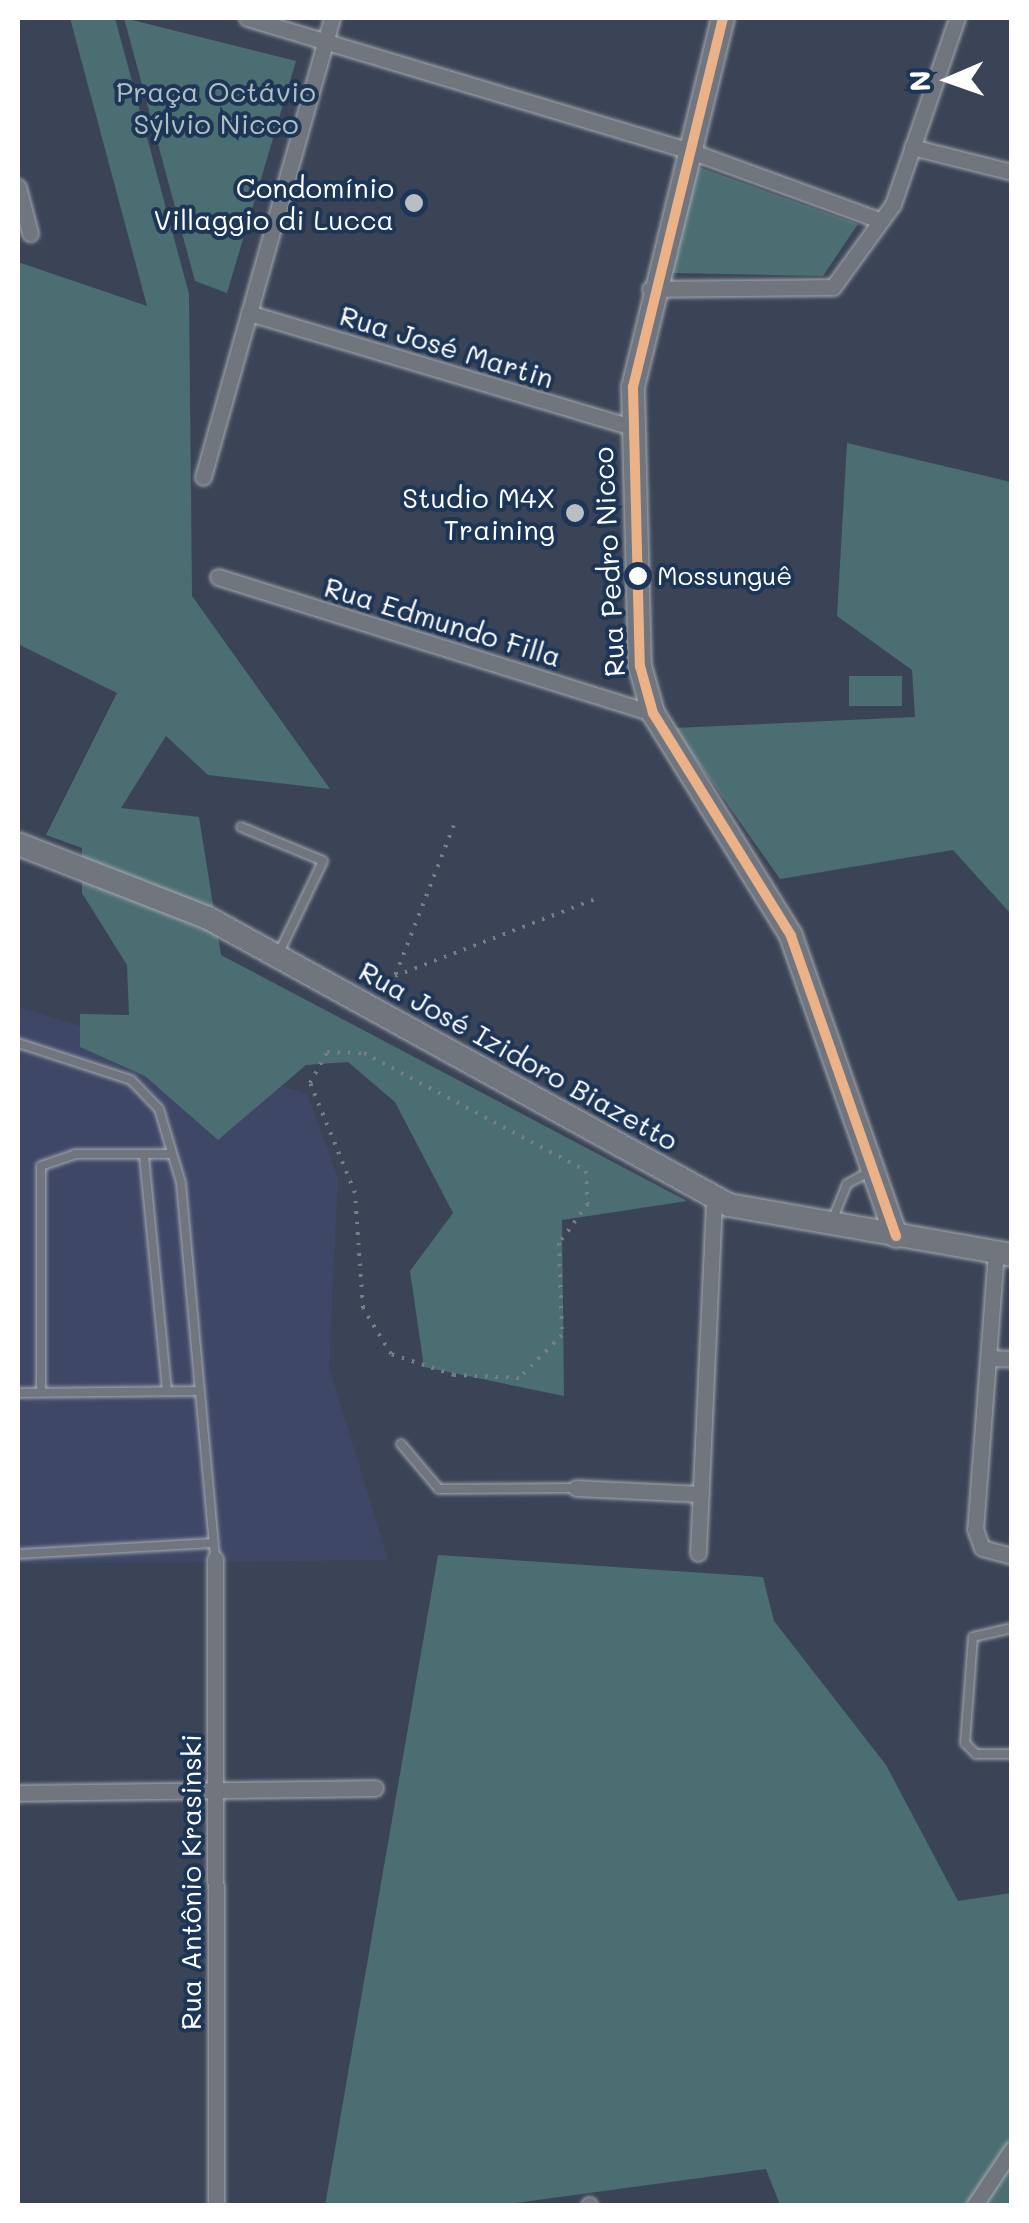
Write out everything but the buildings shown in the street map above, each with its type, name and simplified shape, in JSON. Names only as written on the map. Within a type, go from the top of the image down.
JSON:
[{"type":"street","points":[[247,18],[685,149],[874,218]]},
{"type":"street","points":[[203,477],[332,18]]},
{"type":"street","name":"Rua Pedro Nicco","points":[[722,18],[650,289],[630,426],[637,638],[653,713],[791,936],[896,1236]]},
{"type":"street","points":[[650,289],[823,292],[874,218],[893,204],[957,18]]},
{"type":"street","points":[[912,147],[1012,172]]},
{"type":"street","points":[[18,187],[30,233]]},
{"type":"street","name":"Rua José Martin","points":[[249,313],[630,426]]},
{"type":"street","name":"Rua Edmundo Filla","points":[[218,578],[653,713]]},
{"type":"street","name":"Rua José Izidoro Biazetto","points":[[18,844],[167,898],[278,955],[714,1197],[832,1225],[1004,1253]]},
{"type":"street","points":[[698,1553],[714,1197]]},
{"type":"street","points":[[1004,1253],[988,1358],[982,1548],[1012,1556]]},
{"type":"street","points":[[988,1358],[1012,1359]]},
{"type":"street","points":[[576,1488],[701,1494]]},
{"type":"street","name":"Rua Antônio Krasinski","points":[[214,1551],[216,2206]]},
{"type":"street","points":[[18,1793],[375,1788]]},
{"type":"street","points":[[974,2206],[1012,2149]]},
{"type":"lane","points":[[241,827],[323,861],[278,955]]},
{"type":"lane","points":[[18,1043],[130,1080],[159,1109],[172,1154],[214,1551],[18,1554]]},
{"type":"lane","points":[[41,1392],[41,1166],[75,1154],[172,1154]]},
{"type":"lane","points":[[144,1156],[167,1392]]},
{"type":"lane","points":[[832,1225],[847,1184],[874,1169]]},
{"type":"lane","points":[[18,1393],[200,1392]]},
{"type":"lane","points":[[400,1444],[439,1489],[576,1488]]},
{"type":"lane","points":[[1012,1628],[974,1636],[965,1743],[976,1754],[1012,1754]]},
{"type":"path","points":[[381,1012],[454,825]]},
{"type":"path","points":[[395,976],[596,899]]},
{"type":"path","points":[[327,1052],[364,1054],[586,1170],[588,1204],[559,1243],[562,1335],[519,1378],[454,1376],[392,1354],[362,1308],[355,1193],[310,1083],[327,1052]]},
{"type":"shaded area","points":[[18,1007],[307,1094],[338,1178],[329,1367],[388,1560],[18,1564]]},
{"type":"green space","points":[[70,18],[115,18],[189,294],[192,596],[330,789],[208,775],[166,736],[121,808],[199,817],[221,955],[687,1201],[562,1220],[564,1396],[424,1367],[410,1271],[453,1213],[395,1102],[348,1062],[306,1065],[218,1140],[145,1076],[80,1047],[80,1014],[129,1015],[127,965],[82,893],[82,848],[46,835],[117,693],[18,644],[18,262],[147,306]]},
{"type":"green space","name":"Praça Octávio Sýlvio Nicco","points":[[124,18],[296,61],[227,293],[195,281]]},
{"type":"green space","points":[[696,166],[858,224],[823,276],[672,273]]},
{"type":"green space","points":[[847,443],[1011,482],[1011,914],[953,850],[780,879],[674,728],[915,717],[912,670],[837,616]]},
{"type":"green space","points":[[849,676],[902,676],[902,706],[849,706]]},
{"type":"green space","points":[[438,1555],[763,1577],[774,1621],[886,1765],[958,1901],[1011,1893],[1011,2205],[780,2205],[766,2169],[500,2205],[325,2206]]},
{"type":"transit line","points":[[723,18],[633,387],[640,666],[653,713],[791,936],[896,1236]]},
{"type":"place","name":"Condomínio Villaggio di Lucca","points":[[414,203]]},
{"type":"place","name":"Studio M4X Training","points":[[575,513]]},
{"type":"place","name":"Mossunguê","points":[[638,576]]}]
